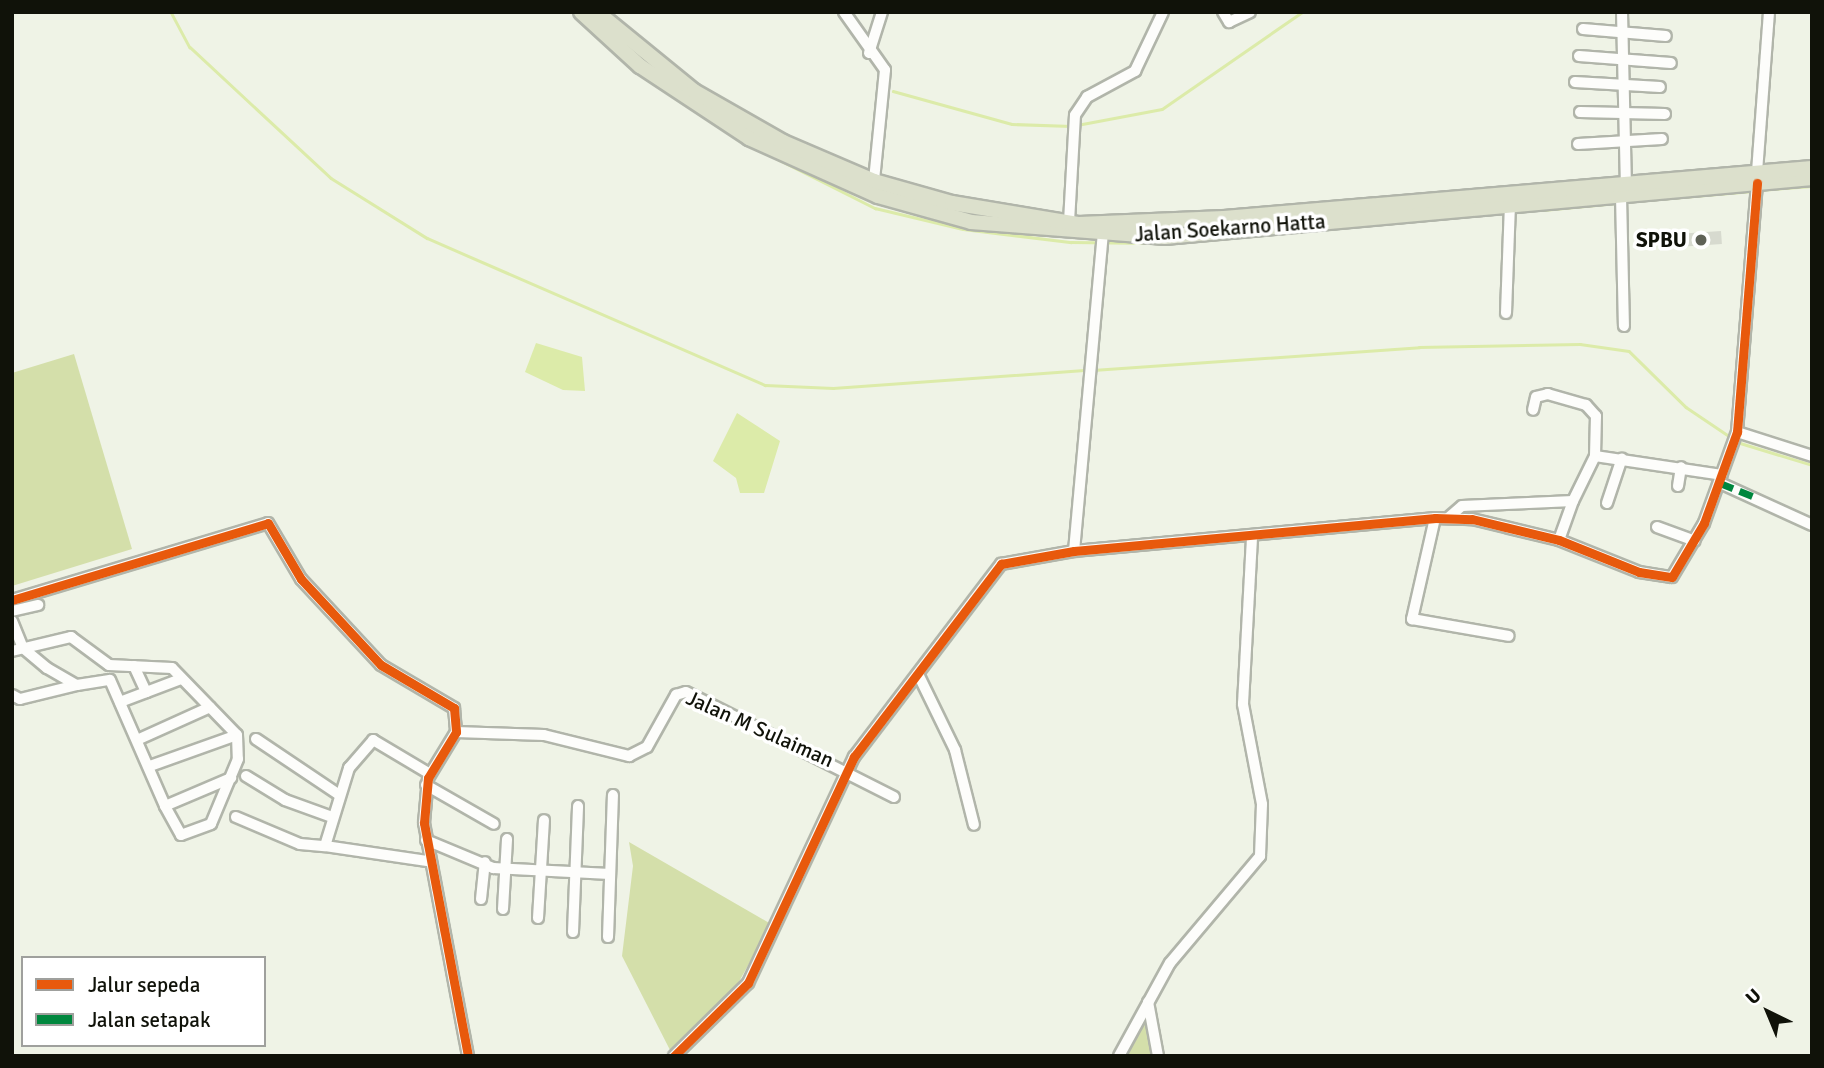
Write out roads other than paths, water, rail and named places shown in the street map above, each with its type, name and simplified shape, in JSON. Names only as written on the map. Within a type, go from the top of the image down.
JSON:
[{"type":"highway","name":"Jalan Soekarno Hatta","points":[[581,12],[680,94],[810,170],[971,222],[1102,237],[1165,237],[1510,208],[1624,187]]},
{"type":"highway","name":"Jalan Soekarno Hatta","points":[[597,12],[694,90],[783,142],[874,181],[985,211],[1069,222],[1186,221],[1624,187],[1812,178]]},
{"type":"highway","name":"Jalan Soekarno Hatta","points":[[1757,181],[1812,168]]},
{"type":"street","points":[[844,12],[869,52],[885,69],[874,181]]},
{"type":"street","points":[[869,52],[882,12]]},
{"type":"street","points":[[1069,222],[1075,115],[1087,97],[1135,71],[1163,12]]},
{"type":"street","points":[[1223,12],[1229,22],[1250,12]]},
{"type":"street","points":[[1622,12],[1620,60],[1626,144],[1622,231],[1624,326]]},
{"type":"street","points":[[674,1056],[739,995],[759,967],[848,768],[1001,564],[1074,551],[1252,538],[1435,517],[1559,541],[1665,580],[1679,569],[1695,541],[1736,434],[1769,12]]},
{"type":"street","points":[[1583,29],[1666,36]]},
{"type":"street","points":[[1579,56],[1671,63]]},
{"type":"street","points":[[1575,82],[1660,87]]},
{"type":"street","points":[[1580,112],[1665,114]]},
{"type":"street","points":[[1578,144],[1626,144],[1662,139]]},
{"type":"street","points":[[1506,313],[1511,240],[1510,208]]},
{"type":"street","points":[[1074,551],[1102,237]]},
{"type":"street","points":[[1533,410],[1541,394],[1590,407],[1596,416],[1595,456],[1573,501],[1559,541]]},
{"type":"street","points":[[1736,434],[1812,457]]},
{"type":"street","points":[[1595,456],[1682,467],[1721,479],[1812,525]]},
{"type":"street","points":[[1607,503],[1622,458]]},
{"type":"street","points":[[1678,486],[1682,467]]},
{"type":"street","points":[[1448,518],[1472,505],[1573,501]]},
{"type":"street","points":[[1435,517],[1412,619],[1509,636]]},
{"type":"street","points":[[12,600],[268,523],[300,579],[381,665],[454,708],[456,732],[426,785],[426,840],[427,861],[468,1056]]},
{"type":"street","points":[[1657,527],[1695,541]]},
{"type":"street","points":[[1119,1056],[1170,964],[1261,856],[1262,804],[1243,704],[1252,538]]},
{"type":"street","points":[[12,611],[38,606]]},
{"type":"street","points":[[12,621],[23,648],[63,686]]},
{"type":"street","points":[[12,651],[71,637],[109,665],[172,668],[237,735]]},
{"type":"street","points":[[109,665],[110,680],[150,766],[165,806],[181,835],[211,824],[231,778],[237,735]]},
{"type":"street","points":[[134,666],[146,692]]},
{"type":"street","points":[[47,668],[77,685]]},
{"type":"street","points":[[918,674],[955,750],[974,825]]},
{"type":"street","points":[[120,702],[181,679]]},
{"type":"street","points":[[12,695],[20,699],[63,686],[110,680]]},
{"type":"street","name":"Jalan M Sulaiman","points":[[456,732],[544,735],[629,756],[647,747],[682,691],[848,768]]},
{"type":"street","points":[[137,740],[210,707]]},
{"type":"street","points":[[150,766],[237,735]]},
{"type":"street","points":[[256,739],[338,794]]},
{"type":"street","points":[[325,846],[338,794],[349,768],[373,740],[430,774]]},
{"type":"street","points":[[848,768],[894,797]]},
{"type":"street","points":[[246,776],[285,800],[332,817]]},
{"type":"street","points":[[165,806],[231,778]]},
{"type":"street","points":[[426,785],[494,824]]},
{"type":"street","points":[[608,937],[613,795]]},
{"type":"street","points":[[573,932],[578,806]]},
{"type":"street","points":[[236,817],[300,844],[427,861]]},
{"type":"street","points":[[538,918],[544,820]]},
{"type":"street","points":[[503,909],[507,839]]},
{"type":"street","points":[[426,840],[505,869],[610,874]]},
{"type":"street","points":[[481,899],[485,862]]},
{"type":"street","points":[[1148,1002],[1158,1056]]},
{"type":"waterway","points":[[171,12],[190,47],[331,178],[427,238],[765,385],[833,388],[1087,370]]},
{"type":"waterway","points":[[1077,125],[1162,109],[1302,12]]},
{"type":"waterway","points":[[592,32],[636,71]]},
{"type":"waterway","points":[[893,91],[1012,124],[1071,126]]},
{"type":"waterway","points":[[754,147],[875,208],[963,229],[1071,242],[1153,243]]},
{"type":"waterway","points":[[1759,190],[1812,186]]},
{"type":"waterway","points":[[1623,202],[1753,191]]},
{"type":"waterway","points":[[1543,210],[1617,203]]},
{"type":"waterway","points":[[1093,370],[1419,347],[1580,344],[1629,351],[1686,407],[1732,438]]},
{"type":"waterway","points":[[1737,442],[1812,465]]},
{"type":"place","name":"SPBU","points":[[1701,240]]}]
